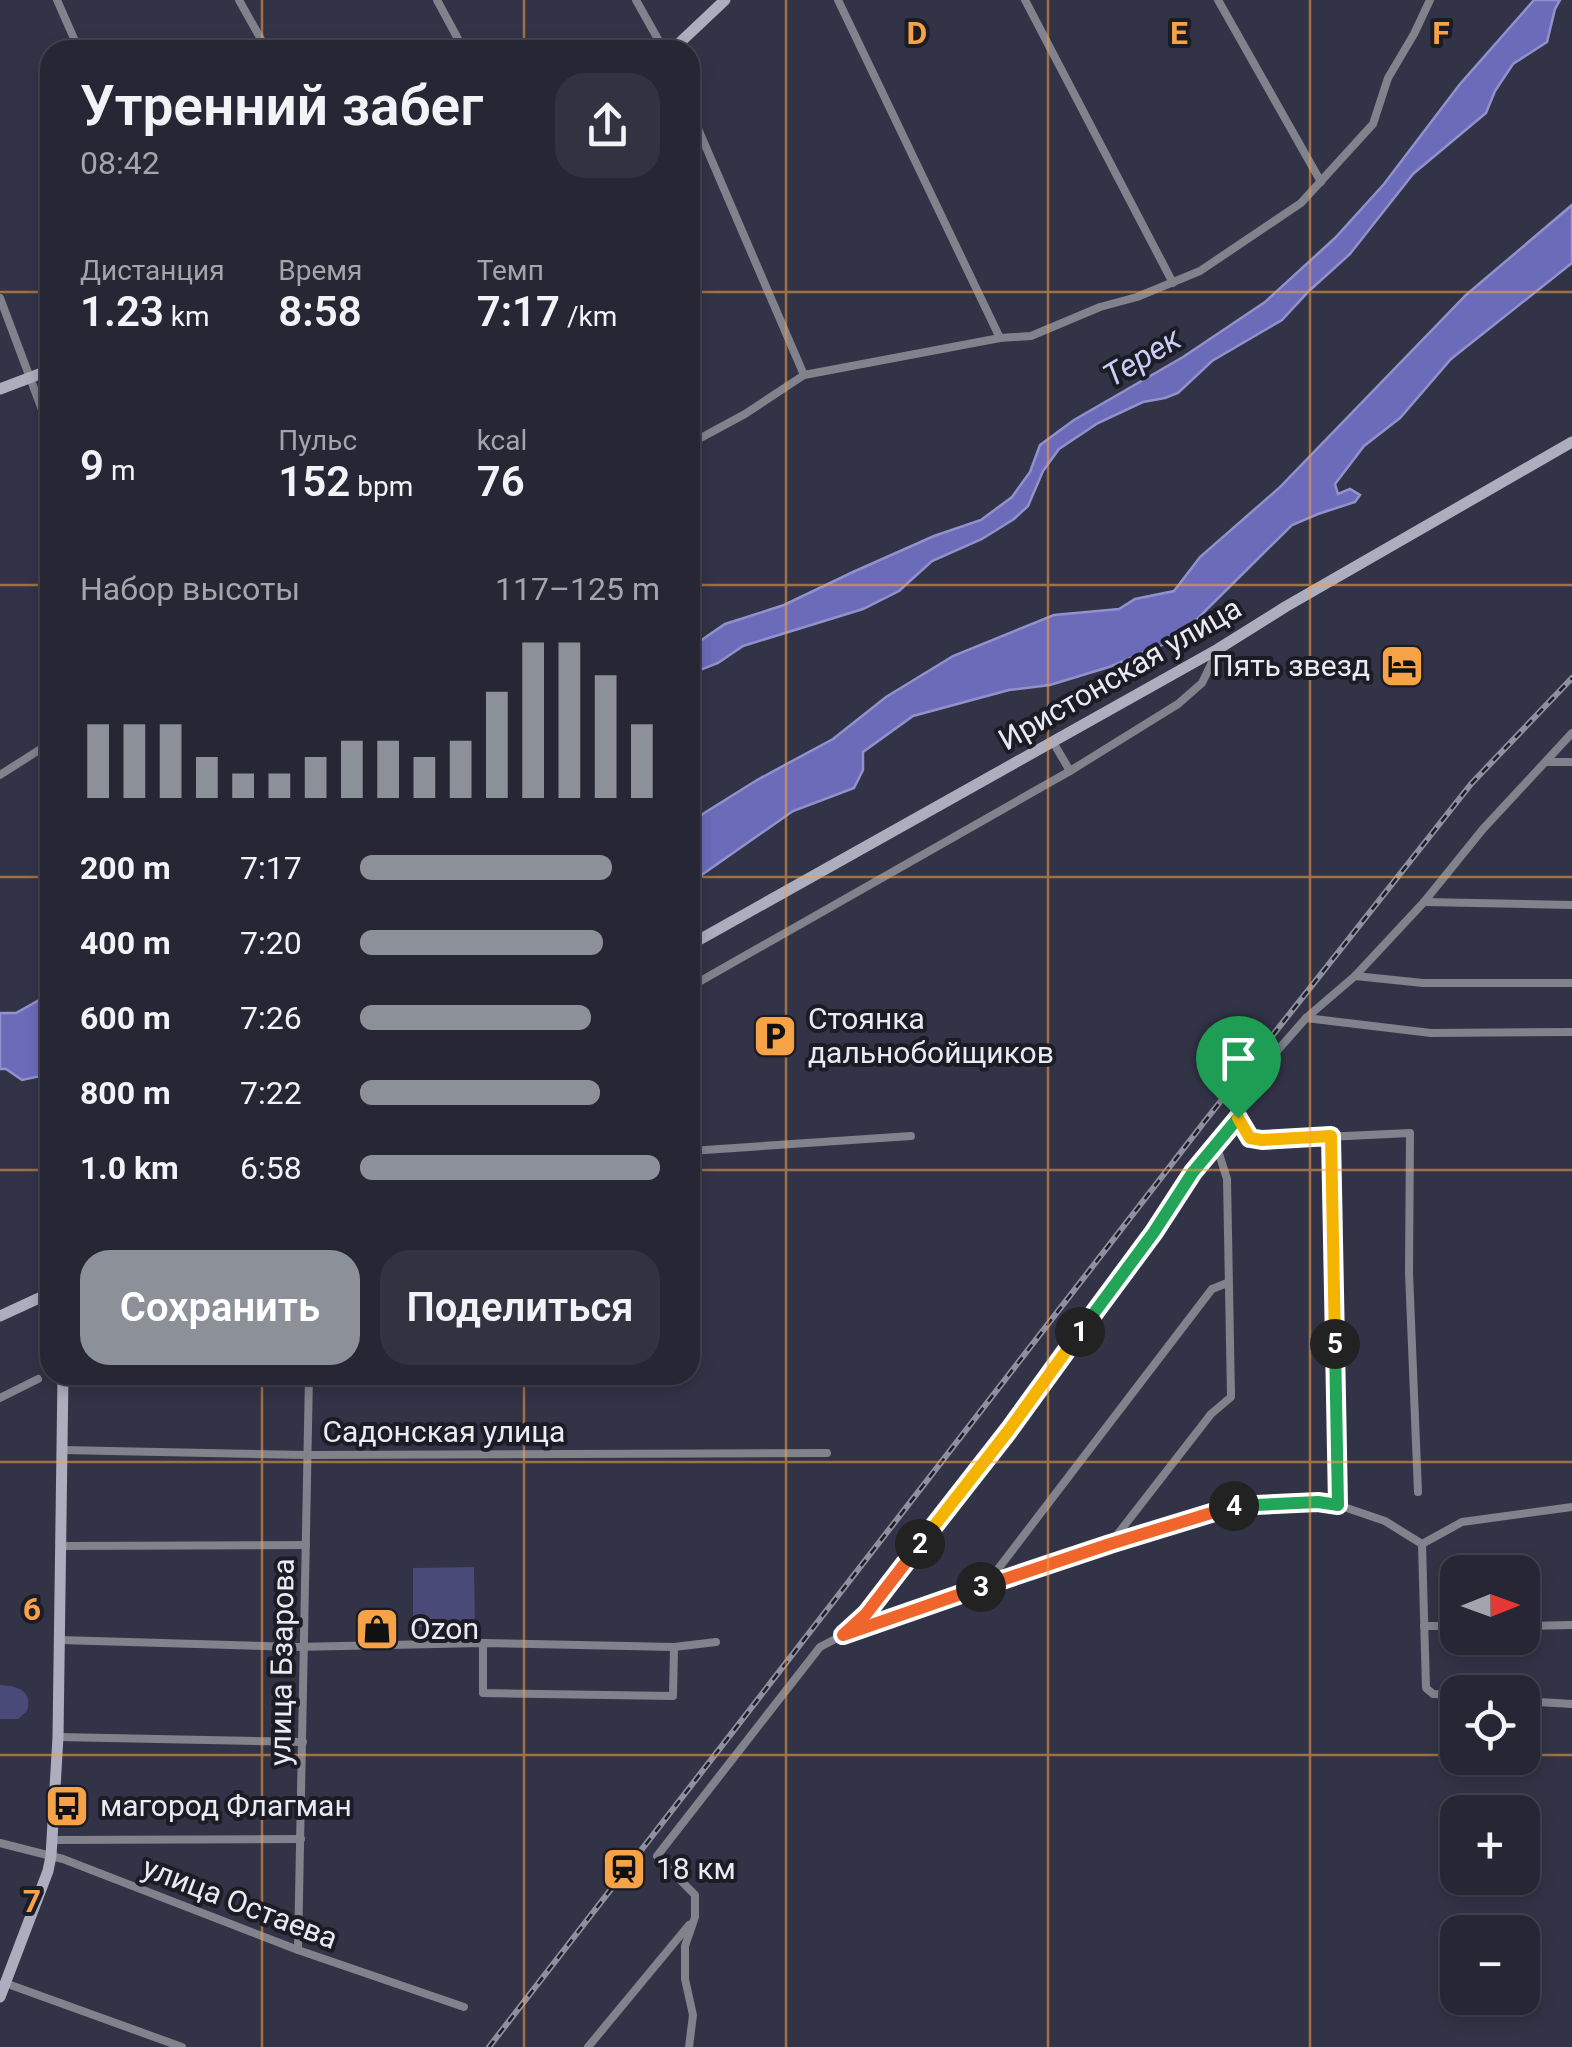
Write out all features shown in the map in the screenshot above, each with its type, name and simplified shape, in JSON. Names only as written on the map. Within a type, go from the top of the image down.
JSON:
[{"type":"main road","points":[[682,40],[724,0]]},
{"type":"main road","points":[[0,389],[40,374]]},
{"type":"main road","name":"Иристонская улица","points":[[700,940],[1218,649],[1572,442]]},
{"type":"main road","points":[[0,1316],[40,1298]]},
{"type":"main road","points":[[0,1997],[51,1856],[58,1738],[63,1385]]},
{"type":"street","points":[[56,0],[74,40]]},
{"type":"street","points":[[239,0],[261,40]]},
{"type":"street","points":[[437,0],[459,40]]},
{"type":"street","points":[[636,0],[658,40]]},
{"type":"street","points":[[838,0],[1000,338]]},
{"type":"street","points":[[1025,0],[1173,283]]},
{"type":"street","points":[[1218,0],[1321,182]]},
{"type":"street","points":[[700,438],[804,374],[1000,338],[1031,336],[1200,271],[1302,203],[1373,124],[1388,78],[1430,0]]},
{"type":"street","points":[[700,133],[804,374]]},
{"type":"street","points":[[0,298],[40,403]]},
{"type":"street","points":[[700,981],[1070,772],[1178,704],[1202,683],[1218,649]]},
{"type":"street","points":[[843,1635],[866,1614],[997,1445],[1154,1232],[1193,1172],[1238,1118],[1242,1100],[1255,1076],[1306,1018],[1355,976],[1424,902],[1483,829],[1572,732]]},
{"type":"street","points":[[1052,742],[1070,772]]},
{"type":"street","points":[[0,776],[40,750]]},
{"type":"street","points":[[1546,762],[1572,762]]},
{"type":"street","points":[[1424,902],[1572,905]]},
{"type":"street","points":[[1355,976],[1423,983],[1572,983]]},
{"type":"street","points":[[1306,1018],[1431,1033],[1572,1032]]},
{"type":"street","points":[[1238,1118],[1250,1138],[1262,1140],[1410,1133],[1408,1272],[1418,1492]]},
{"type":"street","points":[[700,1150],[911,1136]]},
{"type":"street","points":[[1331,1136],[1338,1505]]},
{"type":"street","points":[[1110,1544],[1211,1414],[1231,1398],[1226,1178],[1216,1144]]},
{"type":"street","points":[[985,1586],[1212,1289],[1228,1283]]},
{"type":"street","points":[[0,1398],[38,1379]]},
{"type":"street","name":"улица Бзарова","points":[[298,1950],[308,1385]]},
{"type":"street","name":"Садонская улица","points":[[62,1450],[308,1455],[827,1453]]},
{"type":"street","points":[[689,2047],[693,2014],[685,1946],[695,1917],[695,1896],[658,1856],[820,1647],[843,1635],[985,1586],[1240,1504],[1338,1505],[1385,1521],[1422,1544]]},
{"type":"street","points":[[1422,1544],[1462,1522],[1572,1508]]},
{"type":"street","points":[[1422,1544],[1426,1688],[1440,1695]]},
{"type":"street","points":[[60,1546],[306,1545]]},
{"type":"street","points":[[1424,1626],[1440,1626]]},
{"type":"street","points":[[1540,1626],[1572,1626]]},
{"type":"street","points":[[60,1640],[302,1646],[484,1643],[674,1647],[716,1642]]},
{"type":"street","points":[[484,1643],[482,1693],[519,1694],[673,1696],[674,1647]]},
{"type":"street","points":[[1540,1701],[1572,1704]]},
{"type":"street","points":[[58,1738],[303,1742]]},
{"type":"street","points":[[52,1840],[301,1839]]},
{"type":"street","name":"улица Остаева","points":[[0,1843],[51,1856],[298,1950],[464,2007]]},
{"type":"street","points":[[588,2047],[695,1917]]},
{"type":"street","points":[[5,1984],[182,2047]]},
{"type":"shaded area","points":[[1534,0],[1560,0],[1547,42],[1513,64],[1486,113],[1413,174],[1350,254],[1282,320],[1212,361],[1178,393],[1143,402],[1098,423],[1059,449],[1043,471],[1028,506],[1014,519],[982,539],[932,561],[899,591],[863,609],[743,646],[700,670],[700,641],[725,624],[784,605],[934,536],[981,520],[1012,497],[1030,472],[1040,445],[1265,302],[1335,238],[1384,184],[1460,84]]},
{"type":"shaded area","points":[[1572,205],[1572,263],[1451,359],[1400,418],[1364,446],[1335,484],[1338,494],[1350,489],[1360,495],[1355,502],[1292,525],[1177,639],[1109,667],[1050,685],[1009,690],[913,716],[863,752],[863,770],[854,788],[793,811],[700,876],[700,816],[833,739],[886,697],[953,656],[1054,615],[1119,609],[1135,599],[1174,591],[1200,557],[1279,488],[1466,295]]},
{"type":"shaded area","points":[[40,1000],[40,1076],[22,1080],[0,1069],[0,1013],[16,1013]]},
{"type":"shaded area","points":[[474,1567],[475,1627],[413,1627],[413,1568]]},
{"type":"shaded area","points":[[0,1685],[18,1688],[26,1694],[27,1711],[18,1719],[0,1719]]},
{"type":"railway","points":[[489,2047],[1205,1121],[1471,784],[1572,678]]},
{"type":"place","name":"Пять звезд","points":[[1402,666]]},
{"type":"place","name":"Стоянка дальнобойщиков","points":[[775,1036]]},
{"type":"place","name":"Ozon","points":[[377,1629]]},
{"type":"place","name":"магород Флагман","points":[[67,1806]]},
{"type":"place","name":"18 км","points":[[624,1869]]},
{"type":"route","points":[[1238,1118],[1250,1138],[1331,1136],[1338,1505],[1240,1504],[843,1635],[866,1614],[1009,1430],[1154,1232],[1193,1172],[1238,1118]]},
{"type":"water label","name":"Терек","points":[[1142,357]]}]
